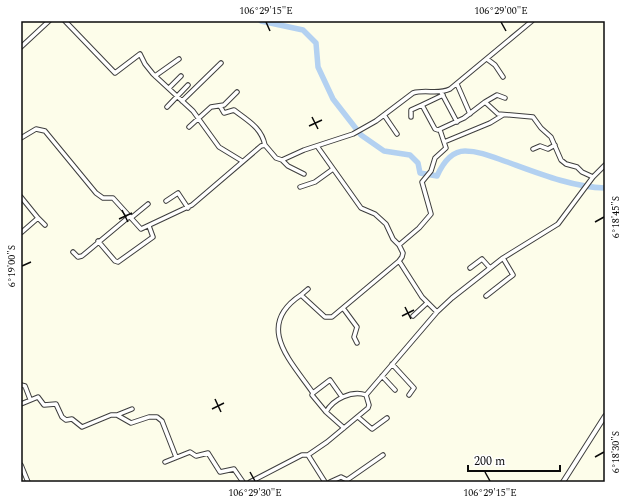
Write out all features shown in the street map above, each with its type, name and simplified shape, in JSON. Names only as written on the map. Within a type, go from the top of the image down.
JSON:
[{"type":"street","points":[[21,47],[49,21]]},
{"type":"street","points":[[65,21],[114,72],[119,71],[130,60],[140,54],[145,64],[155,76],[198,118],[224,151],[242,161]]},
{"type":"street","points":[[411,117],[411,110],[442,94],[457,84],[532,21]]},
{"type":"street","points":[[155,76],[179,59]]},
{"type":"street","points":[[487,59],[495,65],[503,77]]},
{"type":"street","points":[[182,101],[221,63]]},
{"type":"street","points":[[169,88],[181,76]]},
{"type":"street","points":[[457,84],[470,114]]},
{"type":"street","points":[[168,107],[188,85]]},
{"type":"street","points":[[220,106],[224,113],[234,110],[242,117],[250,120],[258,129],[265,145],[277,160],[282,160],[362,130],[413,93],[418,91],[442,94]]},
{"type":"street","points":[[189,127],[211,107],[220,106],[237,92]]},
{"type":"street","points":[[442,94],[457,122]]},
{"type":"street","points":[[422,105],[435,129],[440,130],[470,114],[497,94],[505,98]]},
{"type":"street","points":[[485,102],[496,113],[533,118],[541,128],[550,135],[563,162],[577,167],[582,172],[593,177]]},
{"type":"street","points":[[384,115],[397,134]]},
{"type":"street","points":[[444,142],[490,123],[503,115]]},
{"type":"street","points":[[21,138],[30,131],[41,129],[99,196],[103,198],[113,198],[140,229],[188,208],[259,147],[265,145]]},
{"type":"street","points":[[399,245],[419,228],[431,214],[422,182],[429,175],[435,158],[446,148],[440,130]]},
{"type":"street","points":[[533,149],[540,146],[548,149],[555,145]]},
{"type":"street","points":[[301,295],[329,318],[343,308],[403,256],[399,245],[393,239],[383,221],[375,214],[361,208],[317,146]]},
{"type":"street","points":[[282,160],[288,166],[304,174]]},
{"type":"street","points":[[366,395],[437,312],[456,294],[503,258],[558,224],[588,183],[605,165]]},
{"type":"street","points":[[300,187],[315,182],[333,169]]},
{"type":"street","points":[[166,201],[178,193],[188,208]]},
{"type":"street","points":[[21,197],[44,225]]},
{"type":"street","points":[[73,252],[78,257],[93,249],[98,241],[148,204]]},
{"type":"street","points":[[22,232],[38,218]]},
{"type":"street","points":[[98,241],[115,261],[118,262],[153,237],[149,226]]},
{"type":"street","points":[[486,296],[513,275],[503,258]]},
{"type":"street","points":[[470,268],[482,260],[490,268]]},
{"type":"street","points":[[399,261],[426,303],[437,312]]},
{"type":"street","points":[[308,289],[285,309],[279,320],[278,329],[282,348],[313,393],[313,399],[344,428]]},
{"type":"street","points":[[413,316],[426,303]]},
{"type":"street","points":[[343,308],[357,327],[354,337],[357,343]]},
{"type":"street","points":[[392,364],[414,388],[409,395]]},
{"type":"street","points":[[382,376],[395,390]]},
{"type":"street","points":[[313,393],[330,380],[342,397]]},
{"type":"street","points":[[21,385],[26,386],[30,399]]},
{"type":"street","points":[[326,412],[342,397],[354,394],[366,395]]},
{"type":"street","points":[[250,482],[302,455],[308,455],[344,428],[369,407],[366,395]]},
{"type":"street","points":[[21,404],[38,397],[44,405],[56,404],[62,417],[66,420],[72,419],[82,427],[111,415],[117,415],[132,408]]},
{"type":"street","points":[[117,415],[131,423],[149,417],[158,417],[162,422],[176,457]]},
{"type":"street","points":[[563,482],[605,416]]},
{"type":"street","points":[[358,417],[372,429],[387,418]]},
{"type":"street","points":[[165,462],[191,451],[196,456],[208,453],[220,472],[234,469],[243,482]]},
{"type":"street","points":[[308,455],[325,482]]},
{"type":"street","points":[[330,482],[341,477],[347,480],[382,455]]},
{"type":"street","points":[[21,465],[28,482]]},
{"type":"waterway","points":[[261,21],[303,30],[316,43],[318,67],[333,99],[361,135],[384,151],[410,155],[418,163],[420,173],[437,176],[444,163],[455,153],[471,151],[488,155],[569,183],[605,188]]}]
